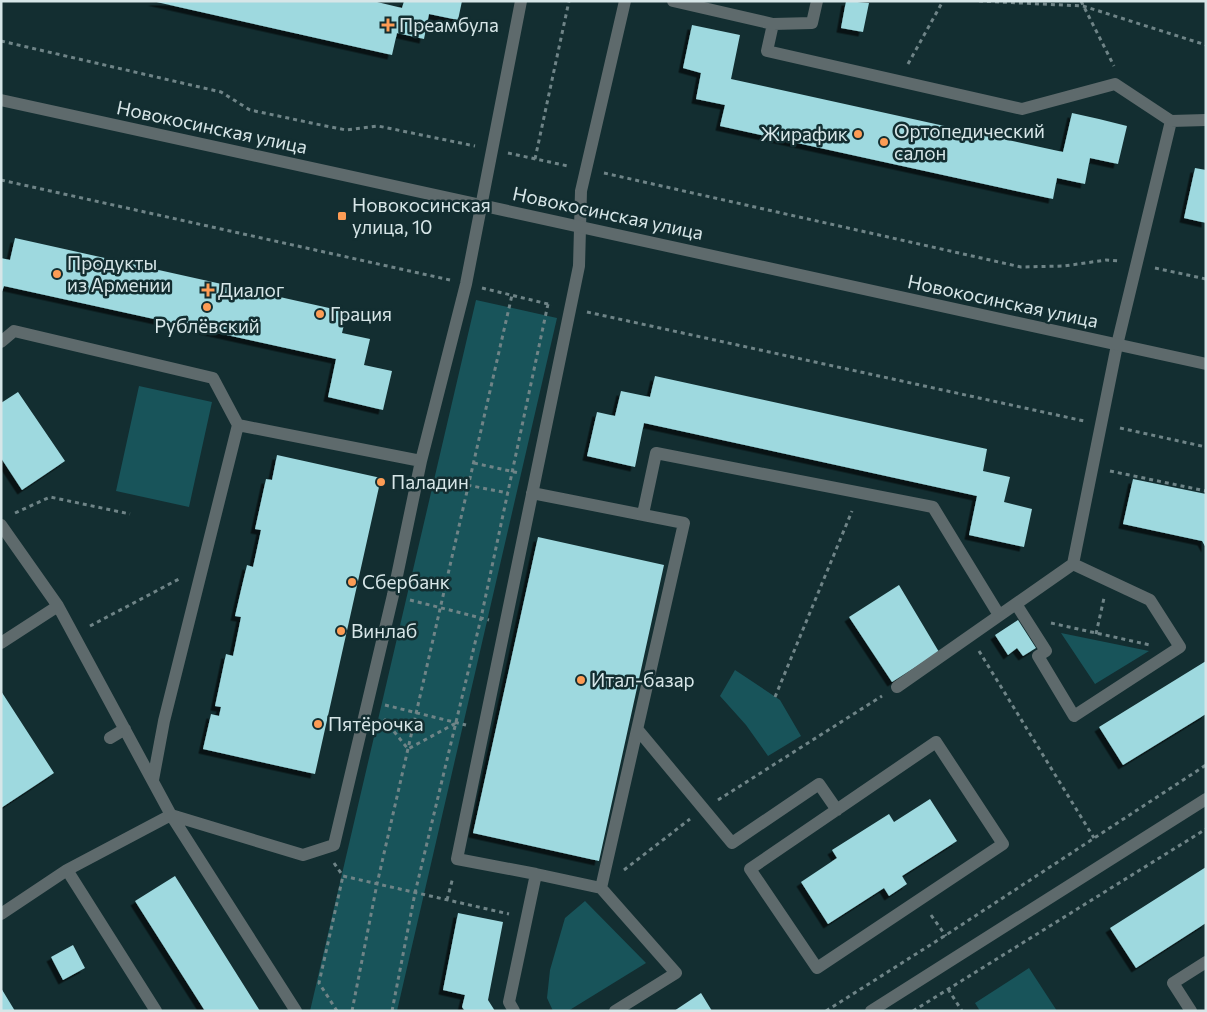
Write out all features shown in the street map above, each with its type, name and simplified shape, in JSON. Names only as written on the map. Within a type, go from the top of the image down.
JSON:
[{"type":"street","points":[[1,914],[67,870],[171,815],[303,855],[334,845],[393,595],[421,461],[466,284],[521,1]]},
{"type":"street","points":[[615,1011],[676,973],[601,888],[457,859],[579,266],[581,192],[626,1]]},
{"type":"street","points":[[673,1],[773,24],[812,22],[817,1]]},
{"type":"street","points":[[773,24],[767,51],[1022,109],[1115,84],[1171,121],[1206,120]]},
{"type":"street","name":"Новокосинская улица","points":[[1,100],[1206,364]]},
{"type":"street","points":[[897,687],[1073,564],[1117,345],[1171,121]]},
{"type":"street","points":[[1,342],[14,332],[213,378],[238,425],[164,721],[153,780]]},
{"type":"street","points":[[238,425],[421,461]]},
{"type":"street","points":[[643,514],[656,453],[933,507],[999,615]]},
{"type":"street","points":[[532,495],[684,523],[601,888]]},
{"type":"street","points":[[5,521],[58,606],[171,815],[296,1011]]},
{"type":"street","points":[[1016,604],[1046,650],[1038,656],[1074,716],[1180,647],[1150,600],[1073,564]]},
{"type":"street","points":[[1,643],[58,606]]},
{"type":"street","points":[[110,738],[125,728]]},
{"type":"street","points":[[638,730],[732,844],[819,784],[837,810]]},
{"type":"street","points":[[936,742],[1003,844],[817,968],[750,869],[837,810],[936,742]]},
{"type":"street","points":[[871,1011],[1206,799]]},
{"type":"street","points":[[67,870],[156,1011]]},
{"type":"street","points":[[514,1011],[509,1002],[536,874]]},
{"type":"street","points":[[1191,1011],[1173,983],[1206,962]]},
{"type":"path","points":[[535,159],[569,1]]},
{"type":"path","points":[[898,81],[942,1]]},
{"type":"path","points":[[979,1],[1083,6],[1206,45]]},
{"type":"path","points":[[1080,1],[1113,63],[1115,84]]},
{"type":"path","points":[[1,180],[570,309],[1206,447]]},
{"type":"path","points":[[352,1011],[377,884],[512,295]]},
{"type":"path","points":[[392,1011],[415,893],[481,618],[548,304]]},
{"type":"path","points":[[474,463],[536,476]]},
{"type":"path","points":[[1092,468],[1206,491]]},
{"type":"path","points":[[418,475],[508,493],[532,495]]},
{"type":"path","points":[[775,697],[859,493]]},
{"type":"path","points":[[5,521],[50,497],[130,514]]},
{"type":"path","points":[[74,635],[203,567]]},
{"type":"path","points":[[1096,634],[1108,580]]},
{"type":"path","points":[[393,595],[505,624]]},
{"type":"path","points":[[1024,616],[1096,634],[1176,650]]},
{"type":"path","points":[[970,636],[1094,838]]},
{"type":"path","points":[[601,888],[703,810],[897,687]]},
{"type":"path","points":[[368,700],[484,729]]},
{"type":"path","points":[[368,700],[408,749]]},
{"type":"path","points":[[408,749],[457,723]]},
{"type":"path","points":[[826,1011],[1206,765]]},
{"type":"path","points":[[913,1011],[1206,829]]},
{"type":"path","points":[[447,900],[457,859]]},
{"type":"path","points":[[337,1011],[319,983],[343,876],[526,918]]},
{"type":"path","points":[[920,899],[972,974]]},
{"type":"path","points":[[948,989],[962,1011]]},
{"type":"shaded area","points":[[476,300],[557,318],[397,1011],[310,1011]]},
{"type":"shaded area","points":[[139,386],[212,402],[189,507],[116,491]]},
{"type":"shaded area","points":[[1061,633],[1149,651],[1095,684]]},
{"type":"shaded area","points":[[735,670],[780,700],[801,736],[768,756],[746,725],[720,696]]},
{"type":"shaded area","points":[[585,901],[646,963],[568,1011],[553,1011],[547,998],[550,970],[565,918]]},
{"type":"shaded area","points":[[1029,968],[1057,1011],[980,1011],[975,1003]]},
{"type":"building","points":[[152,1],[373,1],[402,8],[404,1],[462,1],[458,20],[429,14],[424,39],[397,33],[392,55]]},
{"type":"building","points":[[846,1],[869,3],[863,32],[841,28]]},
{"type":"building","points":[[692,25],[740,35],[731,79],[1063,152],[1072,113],[1127,126],[1118,164],[1090,158],[1085,184],[1057,178],[1053,199],[720,126],[725,105],[696,99],[701,73],[683,68]]},
{"type":"building","points":[[1195,168],[1206,170],[1206,223],[1184,218]]},
{"type":"building","points":[[15,238],[347,312],[342,333],[370,339],[364,365],[392,371],[383,410],[328,397],[336,359],[4,286],[1,294],[1,258],[10,260]]},
{"type":"building","points":[[655,376],[987,449],[983,471],[1010,477],[1004,502],[1032,509],[1024,547],[969,535],[977,496],[644,423],[635,467],[587,456],[597,412],[615,416],[621,391],[650,397]]},
{"type":"building","points":[[18,392],[65,461],[22,490],[1,458],[1,403]]},
{"type":"building","points":[[277,455],[381,478],[315,774],[203,749],[211,714],[219,716],[221,707],[215,706],[226,654],[233,656],[241,617],[235,616],[247,565],[253,567],[261,530],[255,529],[266,479],[272,480]]},
{"type":"building","points":[[1133,479],[1206,494],[1206,548],[1202,541],[1123,524]]},
{"type":"building","points":[[538,537],[664,565],[599,861],[473,833]]},
{"type":"building","points":[[899,585],[939,652],[892,682],[849,617]]},
{"type":"building","points":[[1018,620],[1036,648],[1023,656],[1017,648],[1008,655],[995,635]]},
{"type":"building","points":[[1206,661],[1206,714],[1123,765],[1099,727]]},
{"type":"building","points":[[1,691],[54,773],[1,808]]},
{"type":"building","points":[[930,799],[957,841],[902,876],[907,884],[889,896],[884,888],[828,924],[801,882],[837,858],[832,850],[889,814],[894,822]]},
{"type":"building","points":[[1206,867],[1206,923],[1136,968],[1110,928]]},
{"type":"building","points":[[175,876],[260,1011],[205,1011],[135,901]]},
{"type":"building","points":[[458,913],[503,922],[488,1000],[495,1011],[465,1011],[462,1007],[465,995],[443,990]]},
{"type":"building","points":[[73,945],[85,968],[63,980],[51,957]]},
{"type":"building","points":[[1,988],[15,1011],[1,1011]]},
{"type":"building","points":[[701,993],[712,1011],[674,1011]]},
{"type":"place","name":"Преамбула","points":[[388,25]]},
{"type":"place","name":"Жирафик","points":[[858,134]]},
{"type":"place","name":"Ортопедический салон","points":[[884,142]]},
{"type":"place","name":"Новокосинская улица, 10","points":[[342,216]]},
{"type":"place","name":"Продукты из Армении","points":[[57,274]]},
{"type":"place","name":"Диалог","points":[[208,290]]},
{"type":"place","name":"Рублёвский","points":[[207,307]]},
{"type":"place","name":"Грация","points":[[320,314]]},
{"type":"place","name":"Паладин","points":[[381,482]]},
{"type":"place","name":"Сбербанк","points":[[352,582]]},
{"type":"place","name":"Винлаб","points":[[341,631]]},
{"type":"place","name":"Итал-базар","points":[[581,680]]},
{"type":"place","name":"Пятёрочка","points":[[318,724]]}]
